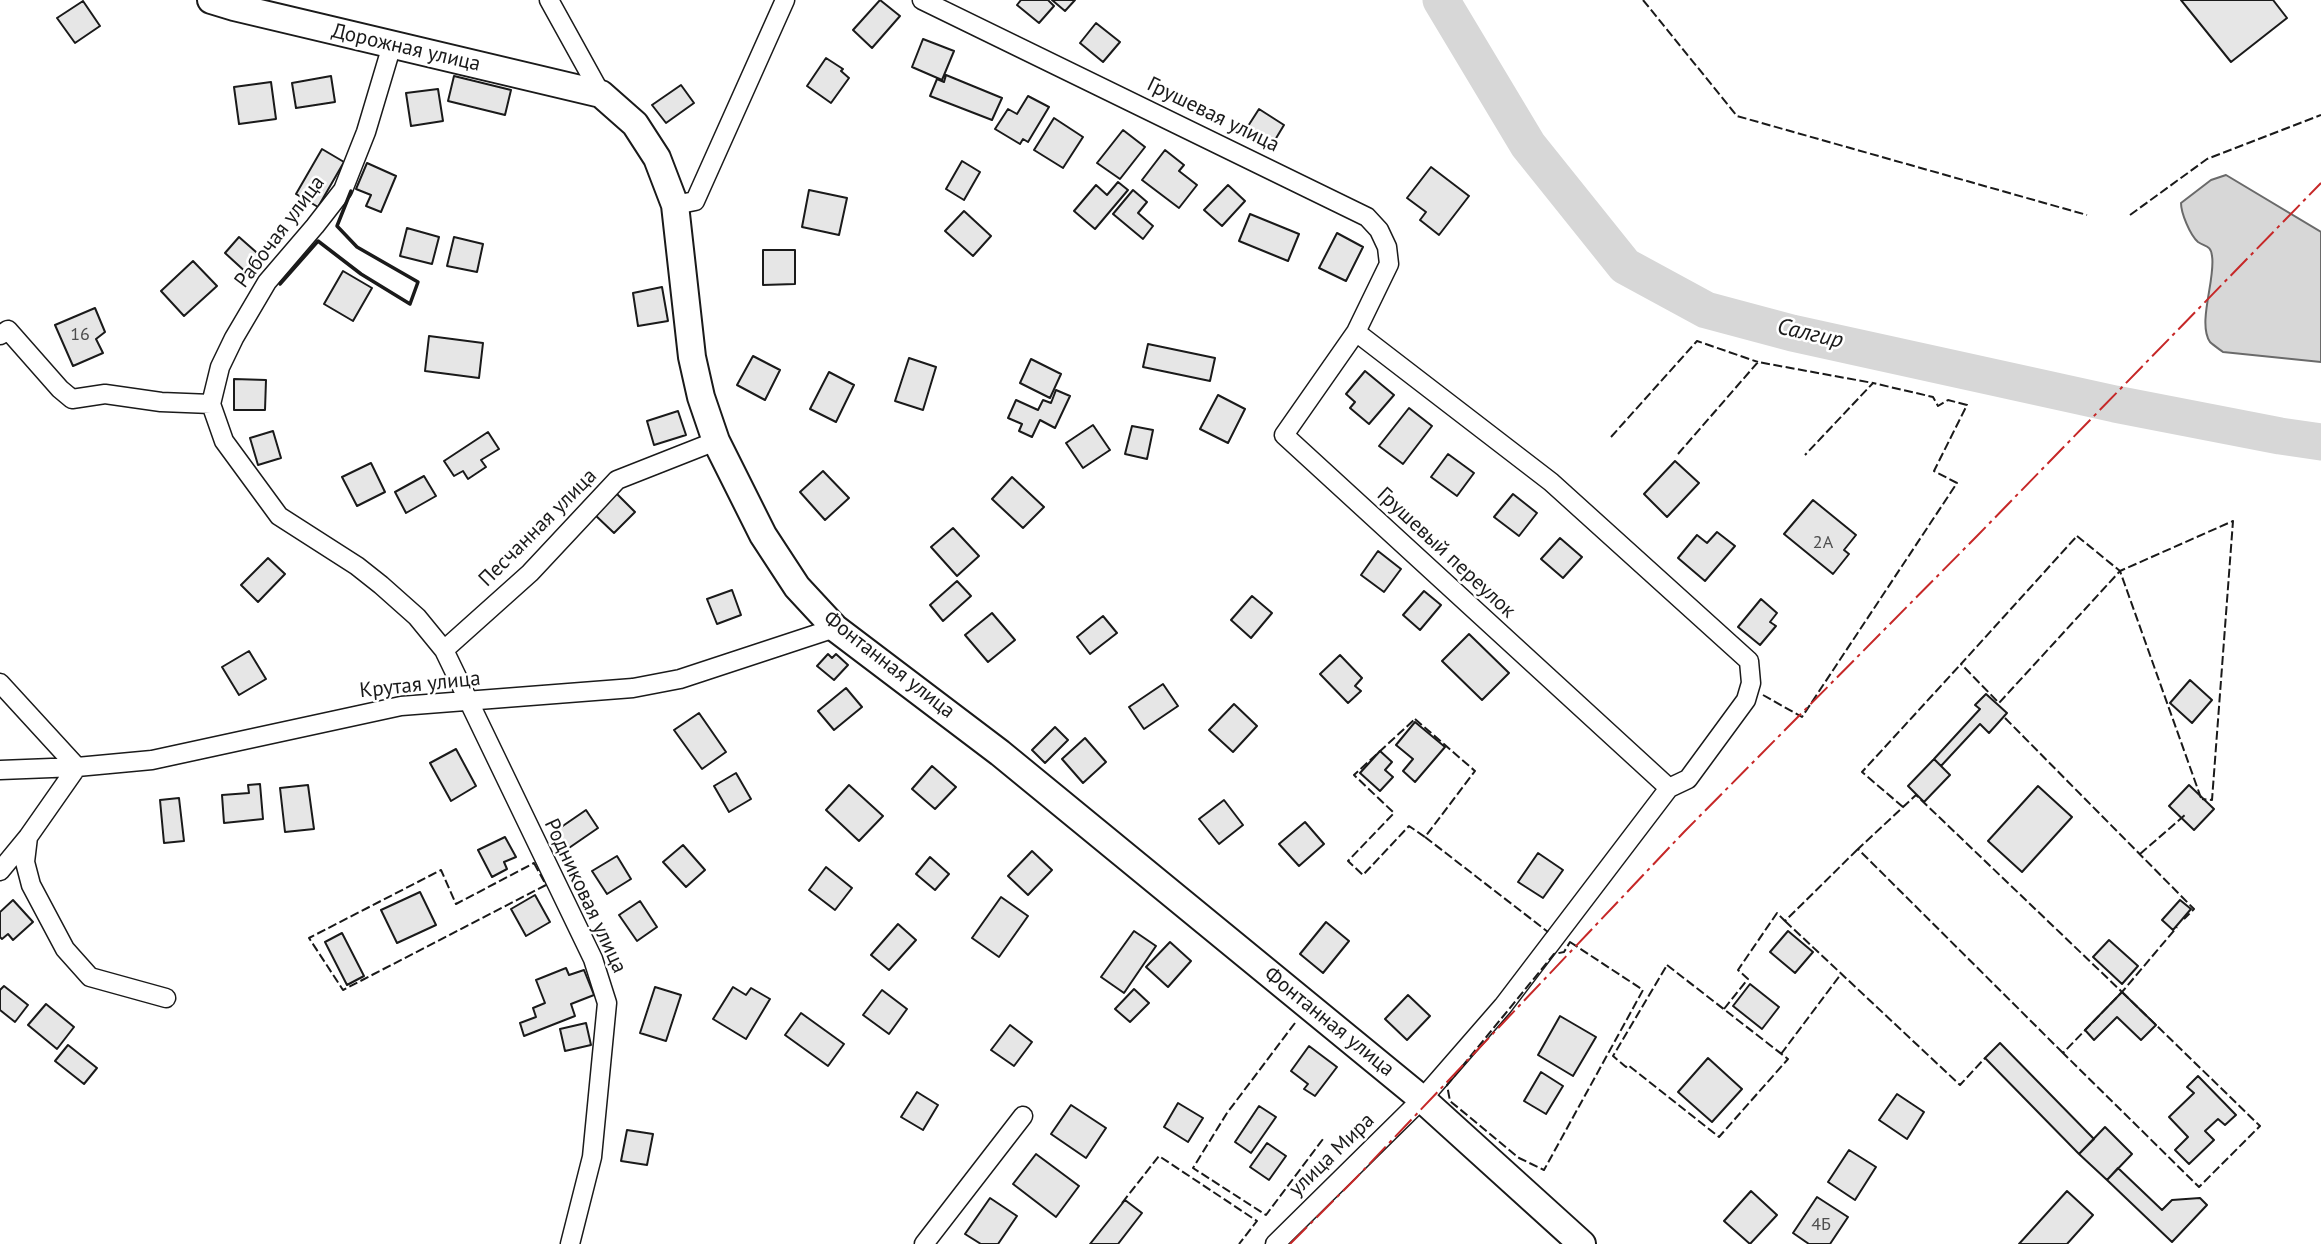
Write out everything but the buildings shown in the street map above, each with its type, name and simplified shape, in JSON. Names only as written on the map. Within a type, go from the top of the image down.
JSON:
[{"type":"main road","name":"Дорожная улица","points":[[211,0],[601,94]]},
{"type":"main road","name":"Фонтанная улица","points":[[601,94],[635,124],[657,158],[675,205],[692,357],[701,397],[716,441],[770,546],[797,587],[835,628],[1000,753],[1422,1099],[1582,1244]]},
{"type":"street","name":"Фонтанная улица","points":[[550,0],[601,94]]},
{"type":"street","points":[[675,205],[695,201],[785,0]]},
{"type":"street","name":"Грушевая улица","points":[[926,1],[1367,217],[1379,230],[1387,247],[1389,264],[1356,332]]},
{"type":"street","name":"Рабочая улица","points":[[211,404],[220,367],[267,282],[343,190],[366,132],[392,45]]},
{"type":"street","points":[[0,335],[8,330],[60,389],[72,398],[105,394],[161,402],[211,404],[224,442],[279,516],[357,566],[417,617],[444,650],[467,702]]},
{"type":"street","name":"Грушевый переулок","points":[[1356,332],[1284,435],[1670,788]]},
{"type":"street","name":"улица Мира","points":[[1275,1244],[1422,1099],[1503,1006],[1670,788],[1688,779],[1746,700],[1751,683],[1749,660],[1551,482],[1356,332]]},
{"type":"street","name":"Песчанная улица","points":[[444,650],[530,573],[617,480],[716,441]]},
{"type":"street","name":"Крутая улица","points":[[0,770],[152,760],[401,706],[633,688],[680,679],[835,628]]},
{"type":"street","points":[[0,683],[77,766],[28,837],[0,871]]},
{"type":"street","name":"Родниковая улица","points":[[467,702],[593,959],[607,1003],[592,1157],[570,1244]]},
{"type":"street","points":[[28,837],[25,862],[31,885],[65,949],[90,977],[166,998]]},
{"type":"street","points":[[924,1244],[1023,1116]]},
{"type":"shaded area","points":[[2226,175],[2321,232],[2321,362],[2223,352],[2210,342],[2205,324],[2213,265],[2211,252],[2192,234],[2184,218],[2181,203],[2211,180]]},
{"type":"waterway","name":"Салгир","points":[[1441,0],[1528,145],[1625,266],[1706,310],[1792,333],[2115,404],[2321,442]]},
{"type":"fence","points":[[1643,0],[1737,116],[2087,215]]},
{"type":"fence","points":[[2130,215],[2207,159],[2321,115]]},
{"type":"fence","points":[[1611,437],[1697,341],[1758,362]]},
{"type":"fence","points":[[1678,454],[1758,362],[1873,383]]},
{"type":"fence","points":[[1763,695],[1802,717],[1957,483],[1934,471],[1967,405],[1948,400],[1938,406],[1933,397],[1873,383],[1805,455]]},
{"type":"fence","points":[[2201,798],[2120,571],[2233,521],[2212,800],[2202,799]]},
{"type":"fence","points":[[2077,536],[2120,571],[1999,703],[1961,664],[2077,536]]},
{"type":"fence","points":[[1903,807],[1862,772],[1961,664]]},
{"type":"fence","points":[[2005,718],[2194,909],[2184,919]]},
{"type":"fence","points":[[1415,719],[1475,771],[1425,837],[1409,826],[1363,875],[1348,861],[1394,813],[1354,775],[1415,719]]},
{"type":"fence","points":[[2063,1053],[1858,849],[1916,795],[2122,992],[2177,927]]},
{"type":"fence","points":[[2140,854],[2185,815]]},
{"type":"fence","points":[[1425,837],[1548,932]]},
{"type":"fence","points":[[1724,1009],[1748,979],[1738,970],[1777,913],[1785,921],[1858,849]]},
{"type":"fence","points":[[534,863],[546,885],[343,990],[309,938],[441,870],[456,904],[534,863]]},
{"type":"fence","points":[[1785,921],[1960,1085],[1985,1058]]},
{"type":"fence","points":[[1570,942],[1643,990],[1544,1170],[1519,1158],[1450,1101],[1447,1085],[1554,954],[1564,952],[1570,942]]},
{"type":"fence","points":[[1667,965],[1788,1059],[1719,1137],[1613,1056],[1667,965]]},
{"type":"fence","points":[[1781,1054],[1841,974]]},
{"type":"fence","points":[[2122,992],[2260,1126],[2199,1187],[2063,1053],[2122,992]]},
{"type":"fence","points":[[1295,1023],[1227,1113],[1193,1168],[1266,1215],[1323,1139]]},
{"type":"fence","points":[[1122,1203],[1159,1156],[1257,1221],[1239,1244]]},
{"type":"wall","points":[[280,284],[318,241],[361,274],[410,304],[418,282],[357,247],[337,226],[351,191]]},
{"type":"power","points":[[1290,1244],[1684,832],[2321,183]]}]
